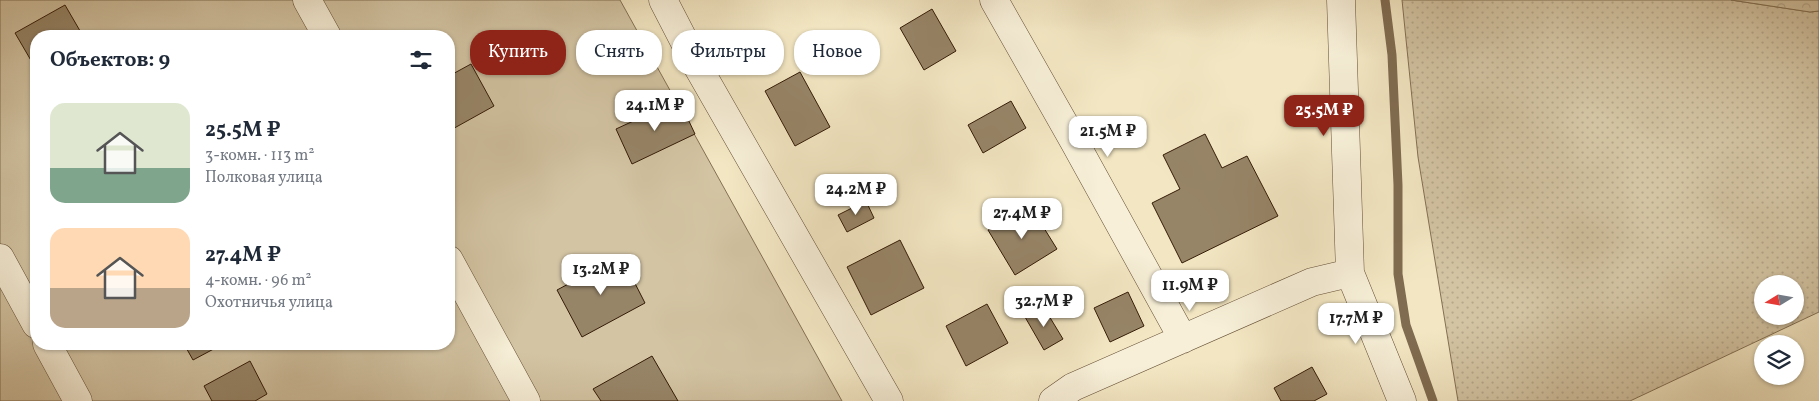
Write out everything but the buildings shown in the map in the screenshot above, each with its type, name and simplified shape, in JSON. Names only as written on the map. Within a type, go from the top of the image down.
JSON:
[{"type":"street","points":[[307,0],[324,30]]},
{"type":"street","points":[[663,0],[695,62],[889,401]]},
{"type":"street","points":[[994,0],[1183,339]]},
{"type":"street","points":[[1341,0],[1350,272],[1402,401]]},
{"type":"street","points":[[0,258],[30,313]]},
{"type":"street","points":[[455,271],[526,401]]},
{"type":"street","points":[[1053,401],[1073,387],[1312,282],[1350,272]]},
{"type":"street","points":[[50,350],[78,401]]},
{"type":"green space","points":[[0,0],[620,0],[637,30],[576,30],[576,75],[662,75],[842,401],[0,401]]},
{"type":"green space","points":[[1402,0],[1731,0],[1810,12],[1819,11],[1819,312],[1804,319],[1804,275],[1754,275],[1754,325],[1791,325],[1770,335],[1754,335],[1754,343],[1630,401],[1458,401],[1418,157]]},
{"type":"green space","points":[[1731,0],[1819,0],[1819,11],[1810,12]]},
{"type":"waterway","points":[[1385,0],[1392,55],[1398,185],[1398,274],[1406,325],[1433,401]]}]
